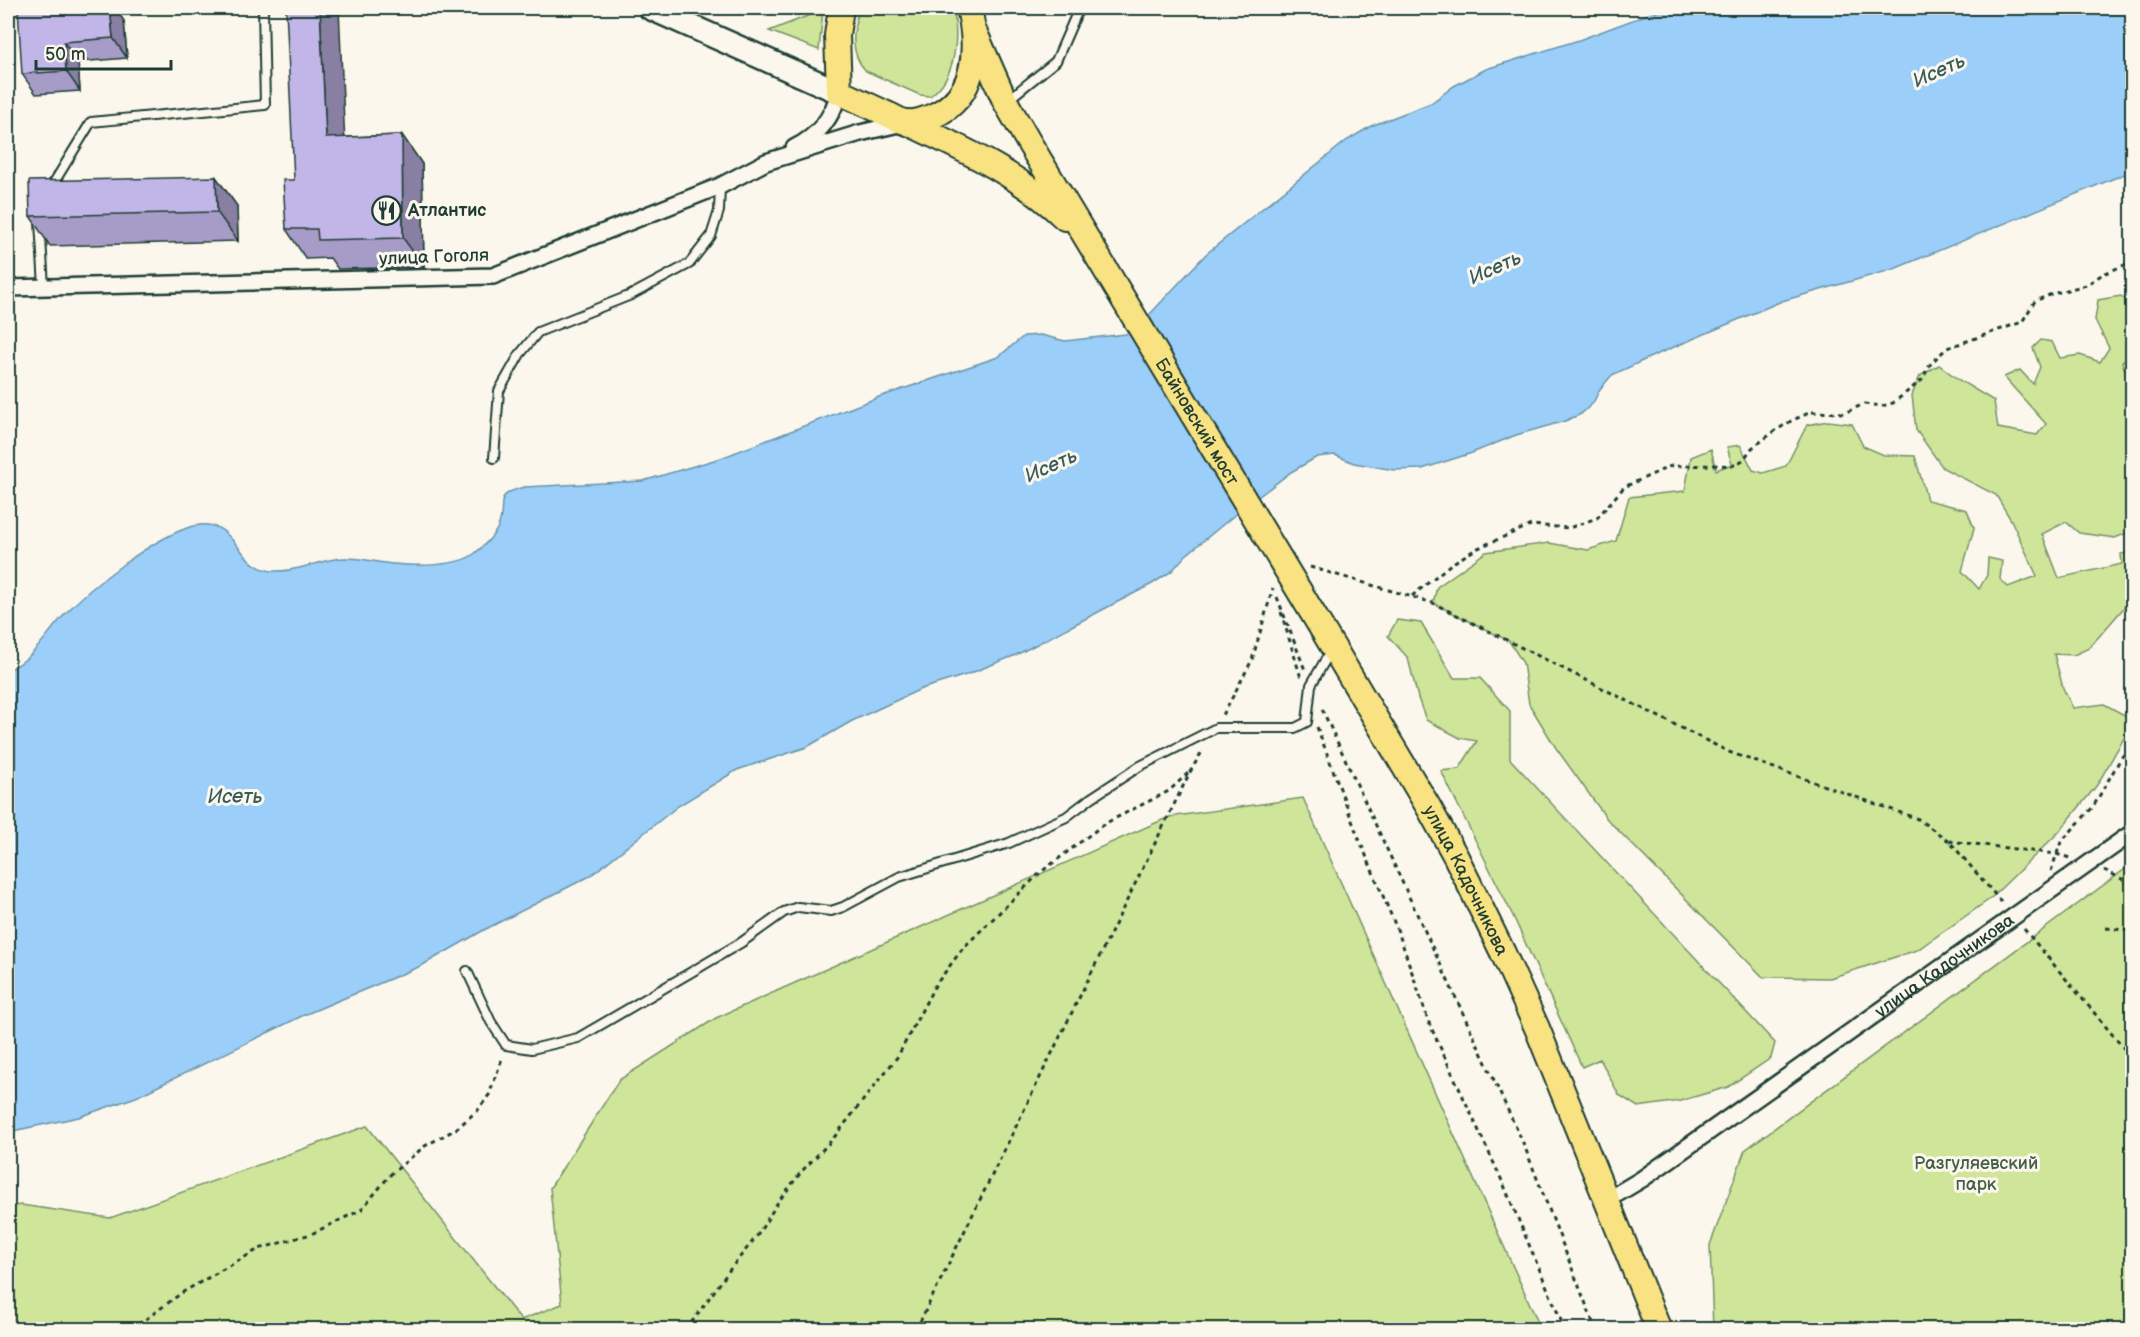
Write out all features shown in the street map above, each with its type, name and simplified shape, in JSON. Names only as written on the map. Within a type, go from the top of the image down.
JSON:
[{"type":"main road","points":[[650,8],[973,154],[1020,181],[1042,197],[1068,221],[1107,270]]},
{"type":"main road","points":[[838,92],[837,35],[841,8]]},
{"type":"main road","points":[[969,8],[975,33],[1005,102],[1050,180],[1107,270]]},
{"type":"main road","points":[[906,122],[928,118],[943,111],[962,93],[972,66],[975,33]]},
{"type":"main road","name":"Байновский мост","points":[[1107,270],[1291,577]]},
{"type":"main road","name":"улица Кадочникова","points":[[1291,577],[1429,808],[1480,905],[1537,1028],[1659,1329]]},
{"type":"street","points":[[766,162],[799,146],[827,122],[835,108],[838,92]]},
{"type":"street","name":"улица Гоголя","points":[[8,288],[493,276],[720,186],[766,162],[860,133],[906,122]]},
{"type":"street","name":"улица Кадочникова","points":[[1607,1200],[1642,1179],[2133,833]]},
{"type":"lane","points":[[45,197],[91,122],[265,105],[262,8]]},
{"type":"lane","points":[[1005,102],[1056,61],[1079,8]]},
{"type":"lane","points":[[494,458],[499,391],[520,354],[532,339],[538,332],[631,295],[689,264],[711,236],[718,211],[720,186]]},
{"type":"lane","points":[[40,218],[44,287]]},
{"type":"lane","points":[[467,970],[491,1022],[506,1045],[532,1049],[578,1038],[742,942],[784,912],[798,907],[831,911],[843,908],[899,877],[1009,843],[1066,817],[1140,766],[1216,728],[1295,728],[1307,722],[1311,685],[1333,646]]},
{"type":"path","points":[[1412,596],[1451,564],[1478,548],[1531,525],[1569,528],[1597,518],[1624,487],[1671,466],[1732,466],[1743,460],[1752,448],[1775,431],[1811,412],[1844,412],[1864,404],[1882,406],[1893,403],[1922,380],[1931,363],[1947,348],[2022,322],[2034,302],[2052,294],[2086,285],[2103,274],[2133,262]]},
{"type":"path","points":[[1291,577],[1412,596],[1433,603],[1729,752],[1918,819],[1949,841],[2133,1058]]},
{"type":"path","points":[[1291,577],[1311,685],[1524,1145],[1596,1329]]},
{"type":"path","points":[[1291,577],[1309,706],[1399,934],[1429,1023],[1503,1183],[1565,1329]]},
{"type":"path","points":[[916,1329],[1190,772],[1252,660],[1291,577]]},
{"type":"path","points":[[2044,896],[2061,842],[2092,807],[2121,758],[2133,744]]},
{"type":"path","points":[[686,1329],[758,1236],[778,1202],[802,1171],[832,1140],[898,1056],[934,987],[963,948],[1041,872],[1104,824],[1169,791],[1190,772]]},
{"type":"path","points":[[1949,841],[2056,854],[2090,863],[2133,884]]},
{"type":"path","points":[[2106,928],[2133,931]]},
{"type":"path","points":[[131,1329],[183,1292],[259,1249],[311,1234],[361,1210],[391,1174],[425,1146],[456,1128],[478,1110],[489,1095],[506,1045]]},
{"type":"green space","points":[[859,8],[953,8],[956,31],[954,55],[946,78],[939,88],[930,96],[920,95],[866,71],[857,57],[854,41]]},
{"type":"green space","points":[[823,10],[819,50],[769,31]]},
{"type":"green space","points":[[2121,296],[2132,306],[2132,355],[2122,362],[2132,388],[2132,531],[2115,538],[2079,533],[2066,522],[2042,534],[2059,578],[2122,564],[2121,554],[2132,552],[2132,597],[2128,603],[2089,648],[2074,655],[2054,654],[2063,688],[2073,708],[2104,704],[2132,719],[2132,724],[2097,785],[2059,832],[1990,899],[1917,950],[1830,978],[1763,977],[1607,819],[1556,748],[1529,704],[1523,663],[1509,641],[1433,603],[1437,587],[1486,552],[1549,543],[1588,550],[1616,541],[1629,497],[1685,491],[1691,457],[1711,449],[1716,470],[1732,464],[1727,447],[1740,445],[1753,470],[1763,473],[1786,466],[1807,425],[1828,421],[1852,424],[1863,446],[1884,455],[1915,456],[1927,500],[1967,510],[1974,528],[1962,571],[1979,589],[1987,575],[1988,558],[2002,561],[2000,579],[2008,587],[2037,576],[2011,520],[1996,495],[1943,468],[1916,430],[1912,395],[1920,376],[1939,365],[1994,401],[1998,428],[2037,435],[2046,424],[2004,377],[2020,370],[2033,384],[2040,367],[2033,348],[2041,340],[2052,342],[2060,358],[2080,355],[2100,362],[2109,348],[2095,320],[2098,300]]},
{"type":"green space","points":[[1397,620],[1421,623],[1454,678],[1480,678],[1510,711],[1510,759],[1775,1043],[1771,1058],[1728,1087],[1680,1101],[1638,1107],[1619,1095],[1600,1059],[1582,1067],[1514,918],[1441,771],[1459,769],[1477,741],[1460,738],[1426,720],[1408,658],[1388,636]]},
{"type":"green space","points":[[1303,798],[1541,1329],[8,1329],[8,1207],[21,1205],[110,1218],[367,1126],[521,1320],[562,1304],[550,1188],[619,1080],[716,1018],[1169,817]]},
{"type":"green space","name":"Разгуляевский парк","points":[[2132,864],[2132,1329],[1713,1329],[1710,1245],[1745,1150]]},
{"type":"water","name":"Исеть","points":[[1674,8],[2132,8],[2132,171],[1894,269],[1782,301],[1653,356],[1612,375],[1600,389],[1593,403],[1581,414],[1565,421],[1516,435],[1472,453],[1422,469],[1394,470],[1354,463],[1335,455],[1317,457],[1291,472],[1237,513],[1185,556],[1172,571],[1152,584],[1016,655],[966,675],[921,689],[852,721],[807,747],[737,770],[678,806],[590,876],[484,930],[421,966],[304,1015],[136,1097],[79,1117],[8,1132],[8,670],[32,653],[65,614],[90,590],[139,553],[172,534],[204,525],[217,527],[227,534],[253,563],[264,569],[278,571],[344,558],[413,565],[436,565],[457,561],[474,554],[491,538],[501,519],[503,497],[514,490],[524,487],[643,481],[721,458],[879,397],[998,357],[1024,336],[1041,335],[1065,341],[1126,334],[1137,328],[1206,254],[1346,141],[1371,126],[1431,103],[1454,86],[1486,69],[1579,40],[1654,12]]},
{"type":"building","points":[[18,8],[110,8],[113,38],[64,42],[66,71],[22,74]]},
{"type":"building","points":[[286,8],[320,8],[326,138],[402,135],[403,238],[318,240],[317,229],[286,229],[283,180],[294,180]]},
{"type":"building","points":[[216,177],[217,212],[30,216],[29,181]]},
{"type":"place","name":"Атлантис","points":[[387,210]]}]
